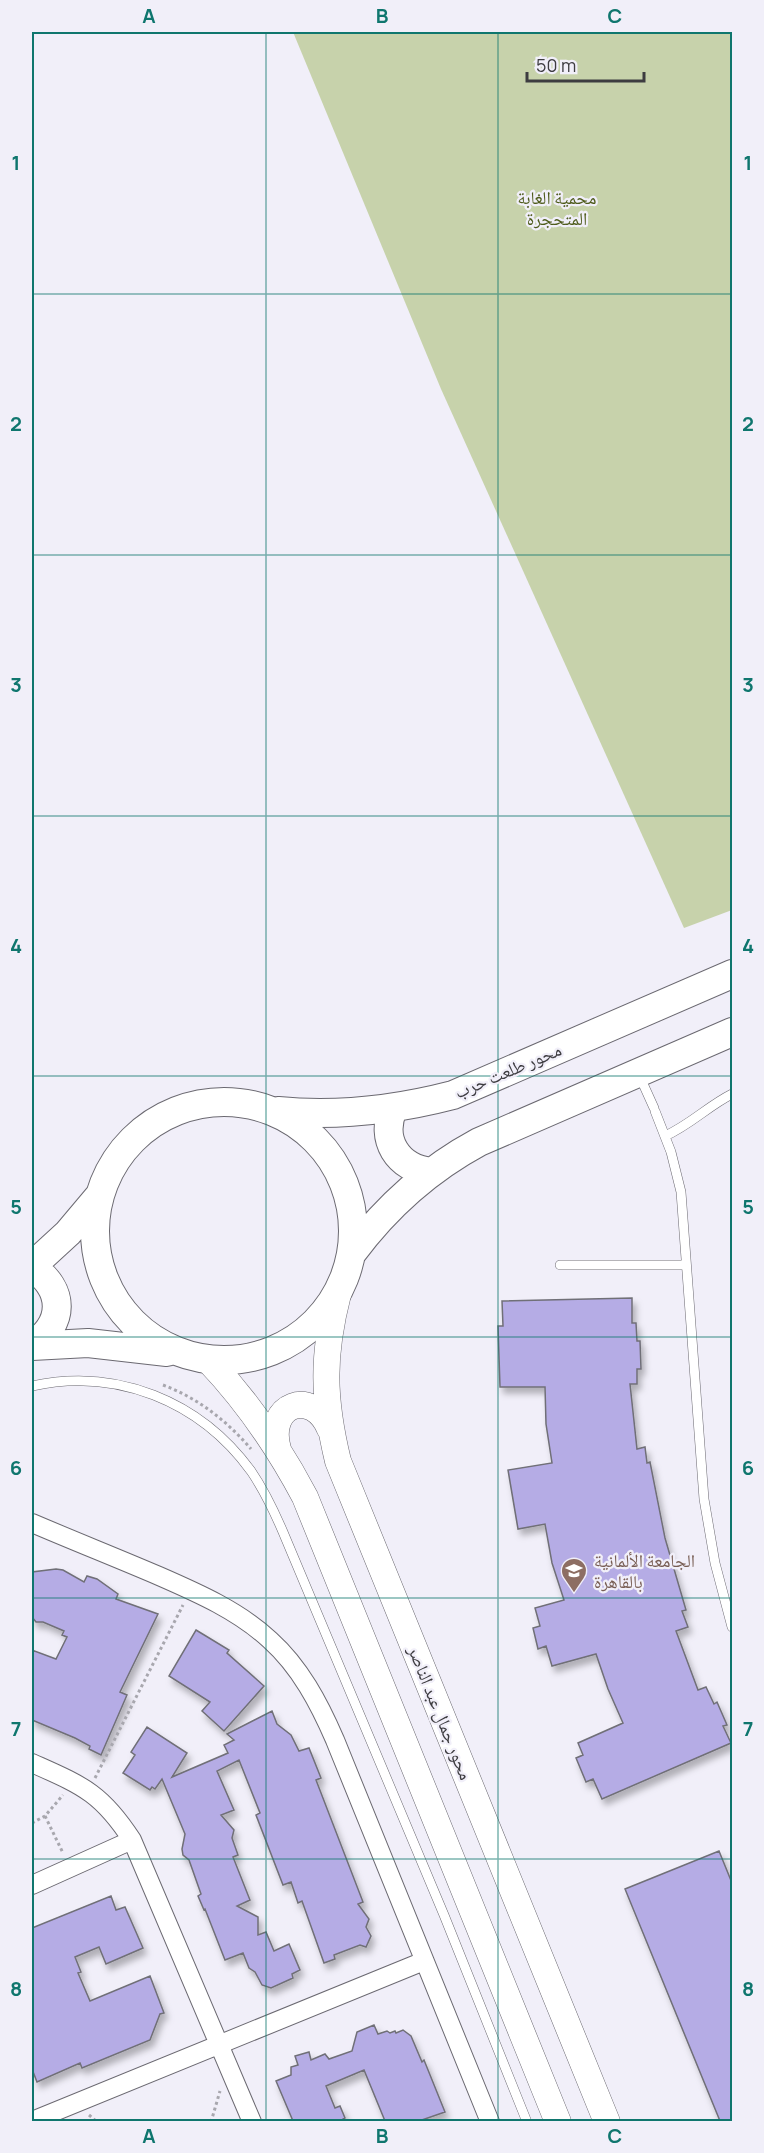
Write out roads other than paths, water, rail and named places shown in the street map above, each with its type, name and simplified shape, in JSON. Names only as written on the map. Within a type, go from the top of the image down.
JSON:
[{"type":"main road","name":"محور طلعت حرب","points":[[271,1110],[332,1114],[393,1108],[453,1095],[732,974]]},
{"type":"main road","points":[[352,1253],[384,1213],[402,1195],[431,1172],[479,1142],[732,1032]]},
{"type":"main road","points":[[32,1346],[88,1343],[117,1345],[196,1357],[232,1361],[254,1358],[295,1341],[327,1312],[347,1274],[354,1232],[352,1210],[347,1189],[337,1168],[309,1133],[291,1120],[271,1110],[249,1104],[227,1102],[206,1103],[185,1108],[147,1127],[130,1142],[107,1176],[96,1215],[95,1236],[98,1256],[112,1296],[126,1315],[143,1332],[163,1345],[196,1357],[240,1396],[278,1449],[300,1489],[316,1522],[558,2121]]},
{"type":"main road","points":[[393,1108],[388,1134],[394,1151],[413,1168],[431,1172]]},
{"type":"main road","points":[[32,1346],[45,1336],[54,1323],[57,1306],[54,1290],[45,1276],[32,1266],[68,1233],[100,1195]]},
{"type":"main road","name":"محور جمال عبد الناصر","points":[[338,1294],[327,1341],[325,1366],[325,1390],[330,1429],[338,1461],[607,2121]]},
{"type":"main road","points":[[278,1449],[274,1434],[277,1421],[285,1410],[291,1407],[305,1406],[318,1410],[327,1420],[330,1429]]},
{"type":"street","points":[[32,1523],[191,1590],[250,1623],[292,1664],[312,1691],[335,1740],[490,2121]]},
{"type":"street","points":[[32,1763],[82,1786],[109,1808],[132,1840],[252,2121]]},
{"type":"street","points":[[32,1885],[132,1840]]},
{"type":"street","points":[[32,2121],[69,2115],[220,2045],[424,1961]]},
{"type":"lane","points":[[638,1073],[665,1136],[676,1167],[681,1192],[704,1498],[715,1563],[732,1627]]},
{"type":"lane","points":[[665,1136],[732,1094]]},
{"type":"lane","points":[[561,1265],[686,1265]]},
{"type":"lane","points":[[32,1386],[62,1381],[103,1382],[126,1386],[164,1398],[204,1422],[230,1446],[252,1473],[274,1512],[297,1563],[527,2121]]},
{"type":"place","name":"الجامعة الألمانية بالقاهرة","points":[[574,1594]]},
{"type":"park label","name":"محمية الغابة المتحجرة","points":[[557,208]]}]
